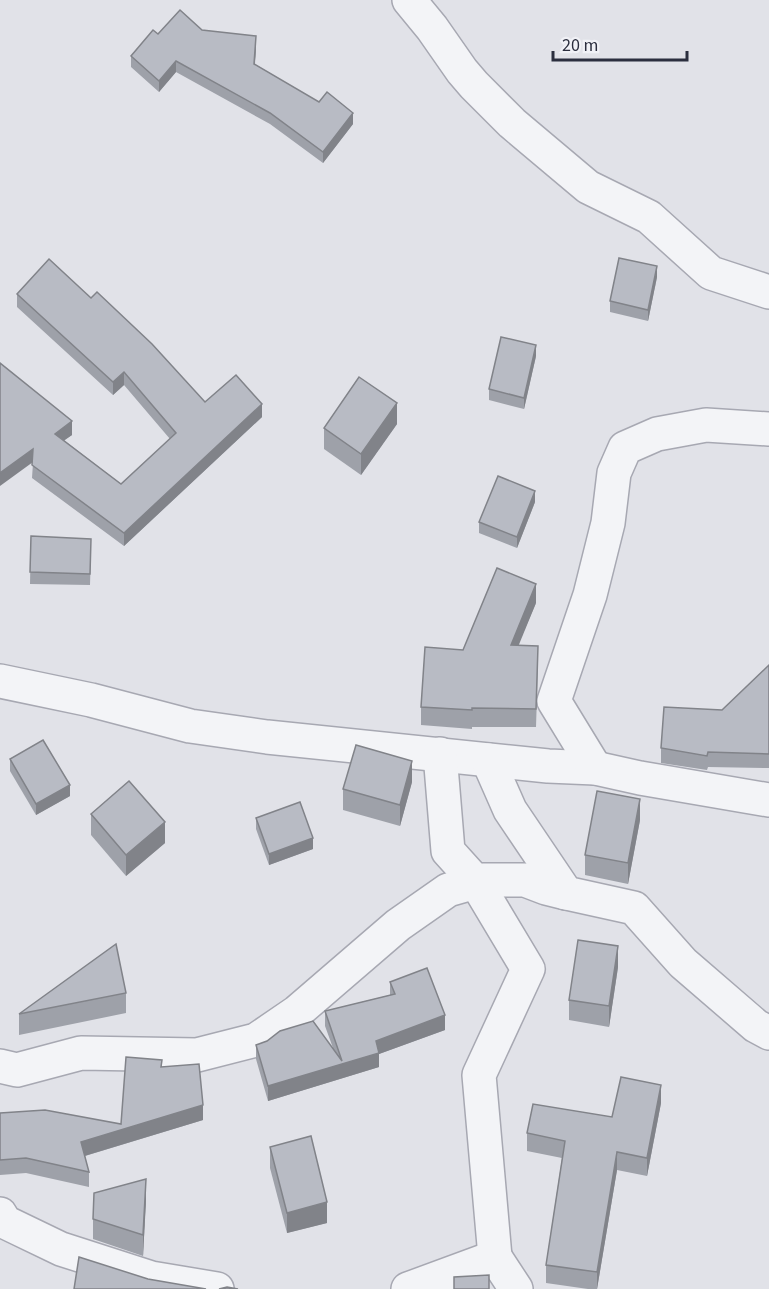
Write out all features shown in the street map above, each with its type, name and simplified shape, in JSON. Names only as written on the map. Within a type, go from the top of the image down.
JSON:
[{"type":"street","points":[[409,0],[474,85],[512,123],[588,187],[649,217],[711,273],[769,292]]},
{"type":"street","points":[[595,768],[554,701],[590,595],[608,523],[614,473],[625,448],[657,434],[706,425],[769,429]]},
{"type":"street","points":[[0,681],[91,700],[190,726],[267,737],[488,760],[595,768],[769,800]]},
{"type":"street","points":[[440,754],[448,851],[476,882],[528,969],[480,1075],[495,1257],[516,1289]]},
{"type":"street","points":[[488,760],[510,810],[566,893]]},
{"type":"street","points":[[0,1066],[17,1070],[81,1053],[197,1056],[256,1040],[297,1012],[398,926],[448,890],[476,882],[525,880],[546,888],[634,908],[683,963],[756,1026],[769,1033]]},
{"type":"street","points":[[0,1214],[5,1222],[61,1249],[151,1278],[217,1289]]},
{"type":"street","points":[[408,1289],[495,1257]]},
{"type":"building","points":[[180,10],[202,30],[256,36],[254,64],[319,102],[327,92],[353,113],[323,152],[270,113],[176,61],[159,81],[131,56],[153,30],[158,34]]},
{"type":"building","points":[[619,258],[657,266],[648,310],[610,301]]},
{"type":"building","points":[[49,259],[91,298],[97,292],[152,344],[205,402],[236,375],[262,404],[124,533],[32,465],[33,449],[0,473],[0,363],[72,421],[55,434],[121,484],[176,433],[124,372],[113,382],[17,294]]},
{"type":"building","points":[[501,337],[536,345],[524,398],[489,389]]},
{"type":"building","points":[[359,377],[397,403],[361,454],[324,428]]},
{"type":"building","points":[[498,476],[535,491],[517,537],[479,522]]},
{"type":"building","points":[[31,536],[91,539],[90,574],[30,572]]},
{"type":"building","points":[[497,568],[536,584],[511,645],[538,646],[536,709],[472,708],[472,710],[421,707],[425,647],[463,650]]},
{"type":"building","points":[[769,665],[769,754],[708,752],[707,756],[661,748],[664,707],[722,710]]},
{"type":"building","points":[[43,740],[70,785],[36,804],[10,759]]},
{"type":"building","points":[[356,745],[412,761],[400,805],[343,789]]},
{"type":"building","points":[[129,781],[165,822],[126,855],[91,814]]},
{"type":"building","points":[[597,791],[640,799],[628,863],[585,855]]},
{"type":"building","points":[[300,802],[313,838],[269,854],[256,818]]},
{"type":"building","points":[[578,940],[618,946],[609,1006],[569,1000]]},
{"type":"building","points":[[116,944],[126,993],[19,1014]]},
{"type":"building","points":[[427,968],[445,1015],[376,1041],[379,1053],[268,1086],[256,1045],[267,1041],[280,1031],[313,1021],[342,1061],[325,1011],[395,994],[390,982]]},
{"type":"building","points":[[126,1057],[162,1060],[161,1067],[199,1064],[203,1105],[81,1142],[89,1172],[26,1158],[0,1160],[0,1113],[45,1110],[121,1124]]},
{"type":"building","points":[[621,1077],[661,1085],[647,1158],[617,1152],[597,1272],[546,1265],[565,1141],[527,1133],[533,1104],[612,1117]]},
{"type":"building","points":[[311,1136],[327,1202],[287,1213],[270,1147]]},
{"type":"building","points":[[146,1179],[143,1235],[93,1219],[94,1193]]},
{"type":"building","points":[[79,1257],[148,1279],[206,1289],[74,1289]]},
{"type":"building","points":[[489,1275],[489,1289],[454,1289],[454,1277]]}]
